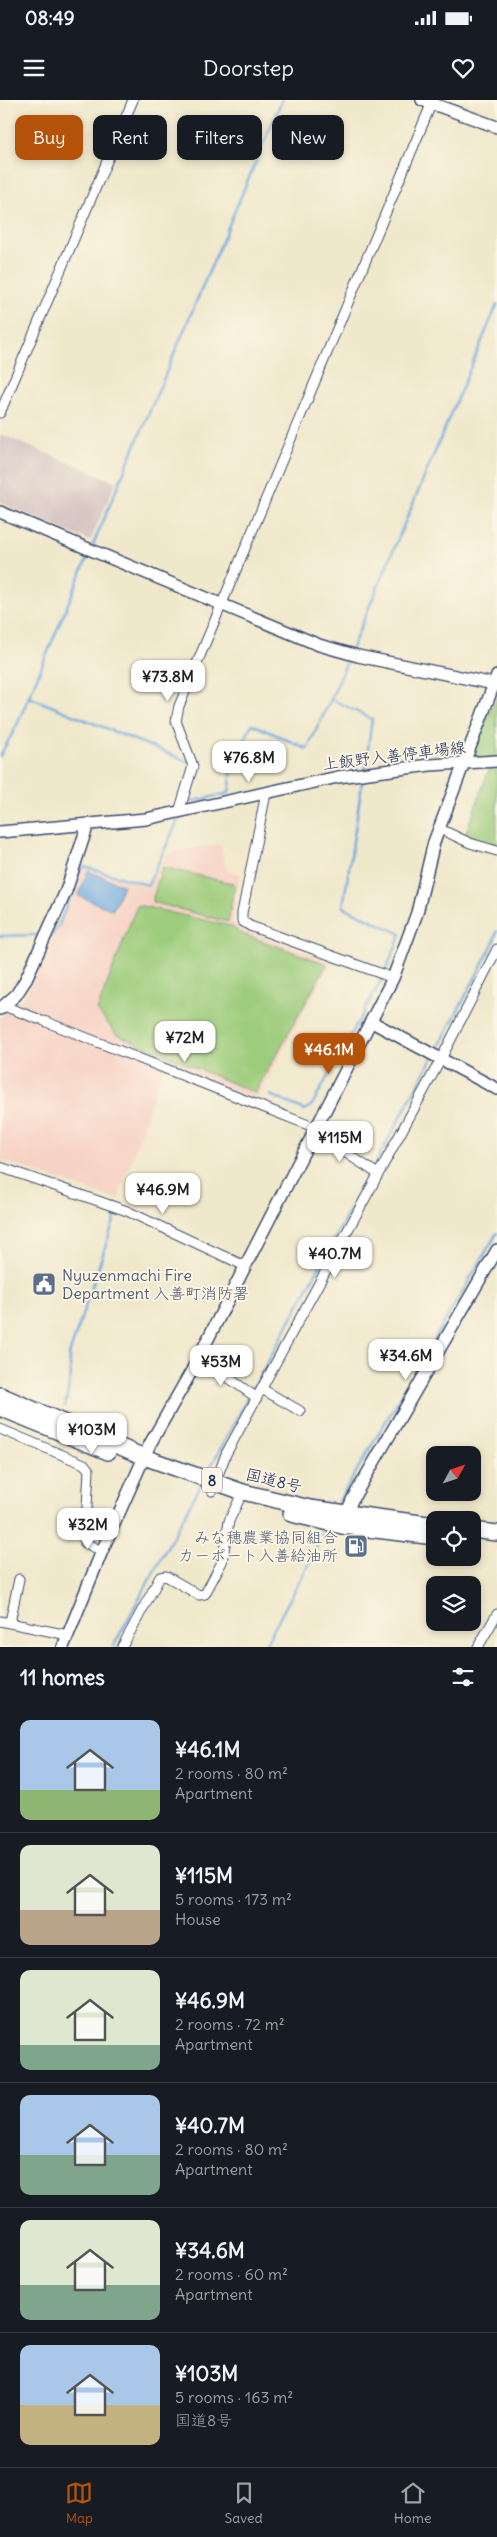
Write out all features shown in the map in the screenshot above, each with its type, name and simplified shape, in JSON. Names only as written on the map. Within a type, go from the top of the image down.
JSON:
[{"type":"highway","name":"国道8号","points":[[0,1395],[142,1461]]},
{"type":"highway","name":"国道8号","points":[[0,1408],[214,1486],[243,1492],[344,1520],[426,1525]]},
{"type":"highway","name":"国道8号","points":[[214,1486],[238,1500],[426,1535]]},
{"type":"highway","points":[[481,1531],[497,1533]]},
{"type":"highway","points":[[481,1541],[497,1543]]},
{"type":"street","points":[[0,412],[133,100]]},
{"type":"street","points":[[180,812],[193,766],[176,721],[179,706],[429,101],[497,127]]},
{"type":"street","points":[[0,512],[319,645],[358,656],[496,680],[438,828],[417,913],[393,978],[198,1357],[142,1461],[102,1551],[63,1647]]},
{"type":"street","name":"上飯野入善停車場線","points":[[0,832],[146,819],[338,777],[462,763],[497,761]]},
{"type":"street","points":[[266,793],[242,921],[250,926],[393,978]]},
{"type":"street","points":[[2,1007],[16,995],[25,981],[66,891],[88,824]]},
{"type":"street","points":[[438,828],[470,843],[497,851]]},
{"type":"street","points":[[214,1486],[226,1454],[441,1059],[497,949]]},
{"type":"street","points":[[2,1007],[41,1020],[315,1130],[378,1174]]},
{"type":"street","points":[[372,1022],[497,1089]]},
{"type":"street","points":[[0,1167],[127,1211],[245,1266]]},
{"type":"street","points":[[344,1520],[352,1500],[497,1250]]},
{"type":"street","points":[[198,1357],[257,1398]]},
{"type":"street","points":[[262,1389],[300,1411]]},
{"type":"street","points":[[0,1429],[84,1464],[89,1470],[85,1543],[102,1551]]},
{"type":"street","points":[[122,1647],[160,1576],[166,1576],[199,1595],[205,1594],[222,1562],[229,1521],[238,1500]]},
{"type":"street","points":[[10,1622],[20,1579]]},
{"type":"street","points":[[478,1647],[497,1614]]},
{"type":"street","points":[[0,1620],[68,1635]]},
{"type":"shaded area","points":[[0,434],[116,482],[90,541],[0,503]]},
{"type":"shaded area","points":[[221,844],[227,871],[240,874],[232,922],[241,929],[331,962],[256,1100],[165,1061],[118,1200],[0,1160],[0,1017],[25,996],[71,896],[81,865],[148,887],[168,853]]},
{"type":"green space","points":[[497,697],[497,757],[476,758],[473,752]]},
{"type":"green space","points":[[491,764],[497,764],[497,847],[465,835]]},
{"type":"green space","points":[[162,867],[235,884],[228,922],[152,902]]},
{"type":"green space","points":[[137,905],[231,926],[242,934],[327,964],[255,1093],[116,1034],[97,1010]]},
{"type":"water","points":[[88,871],[123,885],[113,910],[78,896]]},
{"type":"waterway","points":[[92,547],[282,100]]},
{"type":"waterway","points":[[351,650],[497,305]]},
{"type":"waterway","points":[[0,756],[17,725],[89,554]]},
{"type":"waterway","points":[[349,657],[331,699],[372,719],[365,770]]},
{"type":"waterway","points":[[29,697],[189,762]]},
{"type":"waterway","points":[[187,799],[190,802],[229,793],[232,769],[252,724],[307,749],[331,699]]},
{"type":"waterway","points":[[189,794],[199,767],[196,766]]},
{"type":"waterway","points":[[363,777],[343,907],[401,934],[385,972]]},
{"type":"waterway","points":[[51,936],[58,927],[82,866],[148,885],[180,816]]},
{"type":"waterway","points":[[436,1052],[493,944],[497,931]]},
{"type":"waterway","points":[[0,936],[38,935]]},
{"type":"waterway","points":[[270,1095],[305,1110],[312,1105],[383,977]]},
{"type":"waterway","points":[[252,1391],[433,1057]]},
{"type":"waterway","points":[[65,1406],[71,1375],[69,1355],[116,1215]]},
{"type":"waterway","points":[[336,1506],[497,1233]]},
{"type":"waterway","points":[[207,1474],[249,1395]]},
{"type":"waterway","points":[[113,1647],[202,1483]]},
{"type":"waterway","points":[[264,1647],[311,1560],[324,1528]]},
{"type":"place","name":"Nyuzenmachi Fire Department 入善町消防署","points":[[44,1284]]},
{"type":"place","name":"みな穂農業協同組合 カーポート入善給油所","points":[[356,1546]]}]
